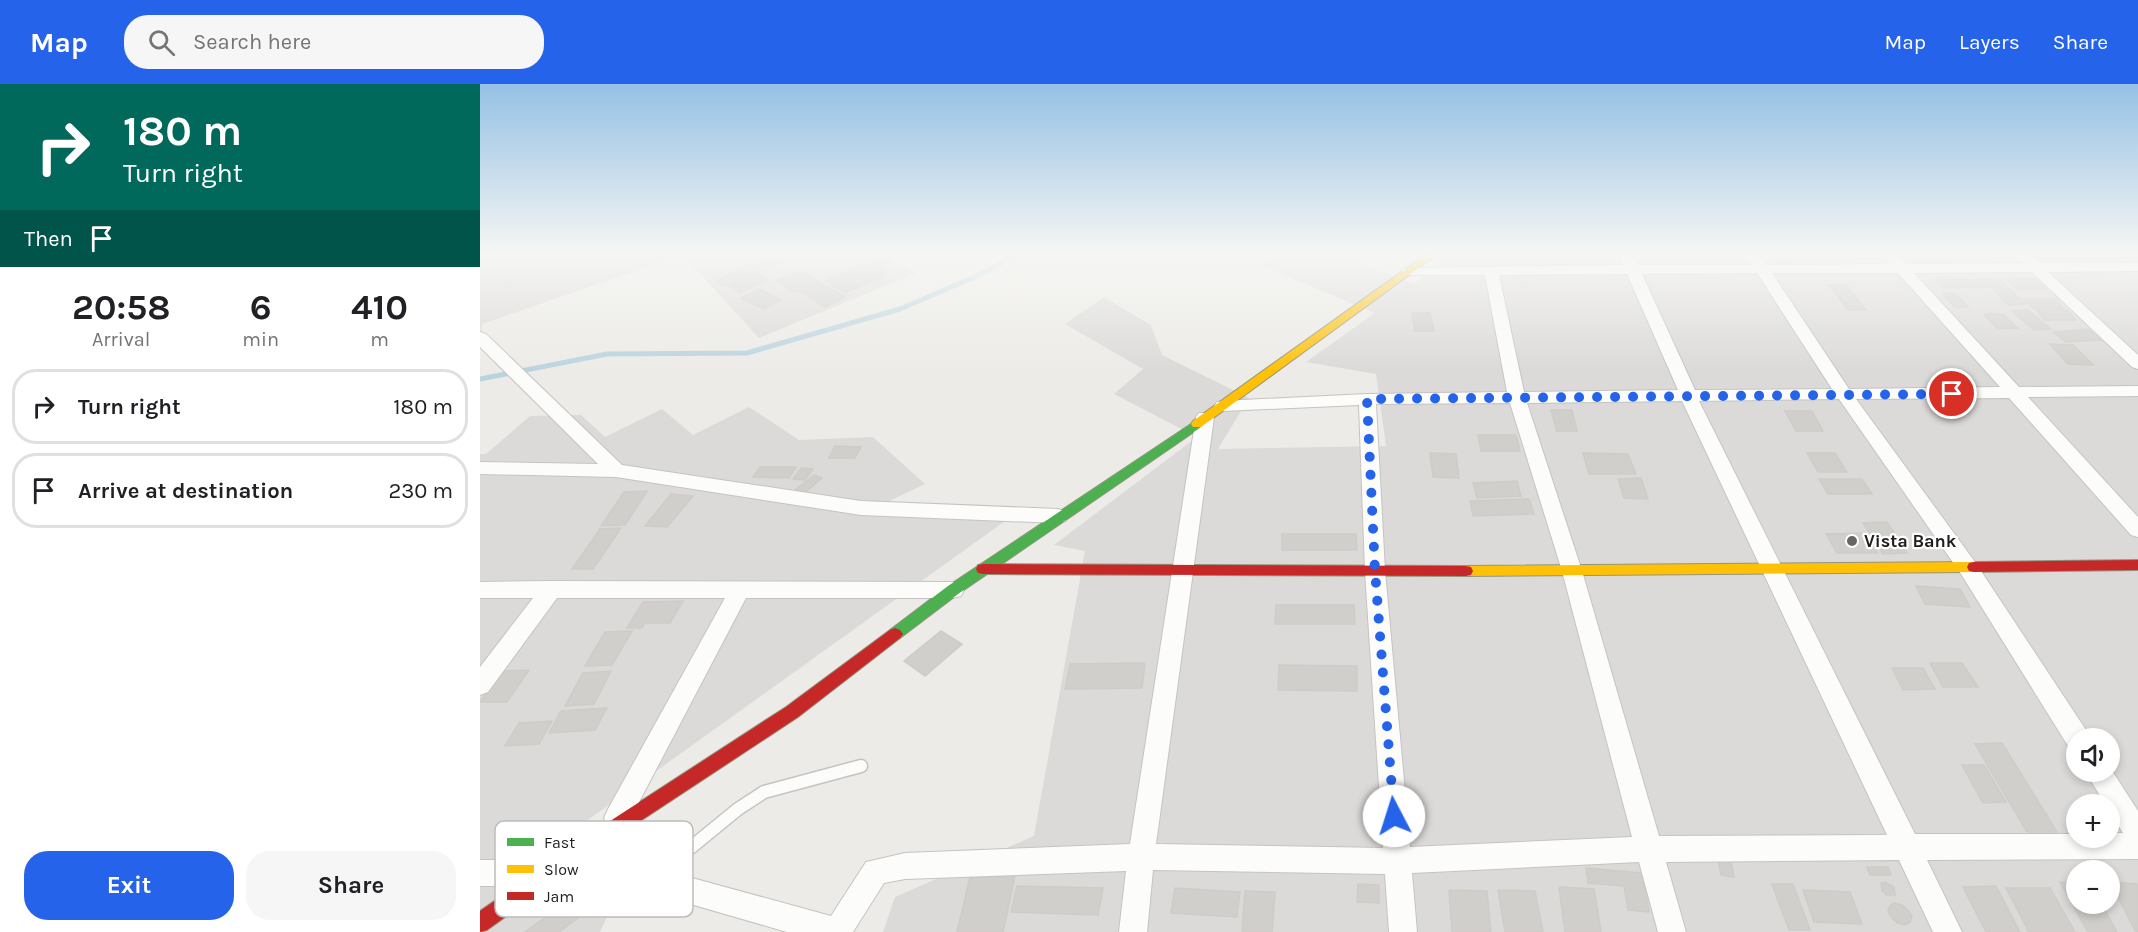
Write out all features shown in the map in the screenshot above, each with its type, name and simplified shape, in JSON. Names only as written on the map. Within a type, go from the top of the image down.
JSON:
[{"type":"main road","points":[[625,821],[792,712],[953,590],[1058,516],[1214,412],[1377,293]]},
{"type":"main road","points":[[983,569],[1572,571],[2138,565]]},
{"type":"main road","points":[[480,923],[495,912]]},
{"type":"street","points":[[1495,293],[1517,399],[1572,571],[1672,932]]},
{"type":"street","points":[[1643,293],[1689,397],[1948,932]]},
{"type":"street","points":[[1777,293],[1845,396],[1968,568],[2071,728]]},
{"type":"street","points":[[1924,293],[2138,530]]},
{"type":"street","points":[[2062,293],[2138,364]]},
{"type":"street","points":[[480,337],[616,471]]},
{"type":"street","points":[[1133,932],[1141,857],[1183,570],[1214,412],[1367,399],[1845,396],[2138,391]]},
{"type":"street","points":[[1367,399],[1375,571],[1402,932]]},
{"type":"street","points":[[480,468],[616,471],[861,508],[1058,516]]},
{"type":"street","points":[[480,685],[487,667],[552,589]]},
{"type":"street","points":[[480,590],[953,590]]},
{"type":"street","points":[[615,821],[740,590]]},
{"type":"street","points":[[2105,782],[2138,834]]},
{"type":"street","points":[[693,893],[837,932],[876,871],[905,866],[1141,857],[1397,861],[1650,849],[2138,846]]},
{"type":"lane","points":[[693,846],[738,809],[764,792],[861,766]]},
{"type":"shaded area","points":[[480,293],[574,293],[482,324],[480,348]]},
{"type":"shaded area","points":[[717,293],[869,293],[759,338]]},
{"type":"shaded area","points":[[1326,293],[2138,293],[2138,932],[883,932],[895,897],[1034,836],[1085,551],[1054,545],[1197,437],[1114,394],[1143,369],[1065,324],[1104,297],[1151,325],[1162,355],[1249,398],[1218,449],[1386,446],[1376,374],[1306,362],[1375,313]]},
{"type":"shaded area","points":[[749,407],[799,440],[873,437],[925,484],[885,503],[1022,509],[586,821],[495,821],[495,917],[607,917],[600,932],[480,932],[480,454],[486,454],[530,416],[581,415],[605,437],[662,409],[693,435]]},
{"type":"building","points":[[752,293],[766,293],[781,300],[763,309],[741,298]]},
{"type":"building","points":[[802,293],[837,293],[845,297],[825,307]]},
{"type":"building","points":[[1835,293],[1852,293],[1866,310],[1848,310]]},
{"type":"building","points":[[1955,293],[1968,307],[1955,307],[1942,294]]},
{"type":"building","points":[[1997,293],[2014,293],[2025,304],[2008,305]]},
{"type":"building","points":[[2023,299],[2054,299],[2064,308],[2033,308]]},
{"type":"building","points":[[2028,310],[2051,329],[2034,330],[2012,311]]},
{"type":"building","points":[[2036,310],[2067,310],[2076,320],[2045,320]]},
{"type":"building","points":[[1412,313],[1430,313],[1434,331],[1415,331]]},
{"type":"building","points":[[1984,314],[2003,314],[2018,328],[1998,329]]},
{"type":"building","points":[[2088,329],[2101,340],[2066,342],[2053,332]]},
{"type":"building","points":[[2050,344],[2073,345],[2093,365],[2068,364]]},
{"type":"building","points":[[1551,410],[1572,410],[1577,431],[1557,431]]},
{"type":"building","points":[[1785,411],[1812,411],[1823,431],[1796,431]]},
{"type":"building","points":[[1478,435],[1516,435],[1520,451],[1481,451]]},
{"type":"building","points":[[835,446],[861,447],[855,458],[829,458]]},
{"type":"building","points":[[1430,453],[1456,454],[1459,478],[1433,477]]},
{"type":"building","points":[[1583,453],[1628,454],[1636,474],[1589,474]]},
{"type":"building","points":[[1807,453],[1835,453],[1847,472],[1818,472]]},
{"type":"building","points":[[760,467],[796,467],[789,478],[753,477]]},
{"type":"building","points":[[801,468],[813,469],[805,480],[793,479]]},
{"type":"building","points":[[814,475],[822,478],[803,494],[795,490]]},
{"type":"building","points":[[1641,478],[1648,499],[1624,498],[1618,479]]},
{"type":"building","points":[[1819,479],[1862,479],[1872,494],[1828,494]]},
{"type":"building","points":[[1517,481],[1521,496],[1477,498],[1473,483]]},
{"type":"building","points":[[647,491],[625,525],[601,526],[624,492]]},
{"type":"building","points":[[671,494],[693,496],[667,527],[645,526]]},
{"type":"building","points":[[1529,499],[1534,514],[1473,516],[1470,501]]},
{"type":"building","points":[[1887,522],[1907,553],[1883,554],[1863,523]]},
{"type":"building","points":[[621,528],[593,569],[572,569],[600,529]]},
{"type":"building","points":[[1866,533],[1878,553],[1837,553],[1826,534]]},
{"type":"building","points":[[1282,534],[1356,534],[1357,550],[1282,550]]},
{"type":"building","points":[[1916,586],[1960,589],[1970,607],[1925,604]]},
{"type":"building","points":[[683,601],[670,623],[645,623],[642,628],[627,628],[643,602]]},
{"type":"building","points":[[1276,605],[1354,605],[1355,624],[1275,624]]},
{"type":"building","points":[[632,631],[612,665],[585,666],[605,632]]},
{"type":"building","points":[[941,631],[962,644],[925,676],[904,661]]},
{"type":"building","points":[[1145,663],[1142,688],[1065,689],[1070,664]]},
{"type":"building","points":[[1930,663],[1962,663],[1978,687],[1943,687]]},
{"type":"building","points":[[1279,665],[1357,666],[1357,691],[1278,690]]},
{"type":"building","points":[[1892,668],[1923,668],[1935,689],[1903,690]]},
{"type":"building","points":[[529,670],[507,702],[480,702],[502,671]]},
{"type":"building","points":[[611,671],[594,704],[565,706],[583,673]]},
{"type":"building","points":[[607,708],[595,730],[549,733],[561,711]]},
{"type":"building","points":[[552,721],[539,744],[505,746],[519,723]]},
{"type":"building","points":[[2002,743],[2057,832],[2027,832],[1975,744]]},
{"type":"building","points":[[1962,765],[1984,765],[2006,802],[1983,803]]},
{"type":"building","points":[[1717,855],[1730,856],[1734,877],[1721,875]]},
{"type":"building","points":[[1867,867],[1888,867],[1891,875],[1870,875]]},
{"type":"building","points":[[1586,868],[1642,873],[1649,912],[1628,910],[1624,886],[1588,883]]},
{"type":"building","points":[[1015,876],[1003,932],[957,932],[970,877]]},
{"type":"building","points":[[1885,882],[1894,887],[1895,895],[1887,895],[1882,891],[1881,883]]},
{"type":"building","points":[[2060,882],[2066,882],[2066,893]]},
{"type":"building","points":[[2120,883],[2138,884],[2138,932],[2120,901]]},
{"type":"building","points":[[1358,884],[1379,885],[1379,903],[1357,902]]},
{"type":"building","points":[[1772,884],[1793,884],[1810,930],[1789,930]]},
{"type":"building","points":[[1017,886],[1103,888],[1098,915],[1011,912]]},
{"type":"building","points":[[1996,886],[2020,932],[1986,932],[1963,887]]},
{"type":"building","points":[[1559,887],[1594,889],[1601,932],[1565,932]]},
{"type":"building","points":[[1175,888],[1240,892],[1237,917],[1171,913]]},
{"type":"building","points":[[2006,888],[2050,888],[2075,932],[2029,932]]},
{"type":"building","points":[[1449,890],[1487,891],[1491,932],[1452,932]]},
{"type":"building","points":[[1498,890],[1535,891],[1543,932],[1505,932]]},
{"type":"building","points":[[1803,890],[1850,892],[1862,924],[1814,922]]},
{"type":"building","points":[[1245,891],[1275,892],[1272,932],[1242,932]]},
{"type":"building","points":[[1894,903],[1908,910],[1912,916],[1910,922],[1905,925],[1892,918],[1888,911]]},
{"type":"building","points":[[2078,914],[2107,914],[2117,932],[2088,932]]},
{"type":"building","points":[[546,917],[579,917],[559,932],[525,932]]},
{"type":"waterway","points":[[480,379],[607,354],[747,353],[900,309],[938,293]]},
{"type":"traffic: fast","points":[[895,634],[953,590],[1197,424]]},
{"type":"traffic: slow","points":[[1197,424],[1379,293]]},
{"type":"traffic: slow","points":[[1466,571],[1974,567]]},
{"type":"traffic: jam","points":[[1974,567],[2138,565]]},
{"type":"traffic: jam","points":[[983,569],[1466,571]]},
{"type":"traffic: jam","points":[[625,821],[792,712],[895,634]]},
{"type":"traffic: jam","points":[[480,923],[495,912]]},
{"type":"place","name":"Vista Bank","points":[[1852,541]]},
{"type":"route","points":[[1394,816],[1375,571],[1367,399],[1952,394]]}]
